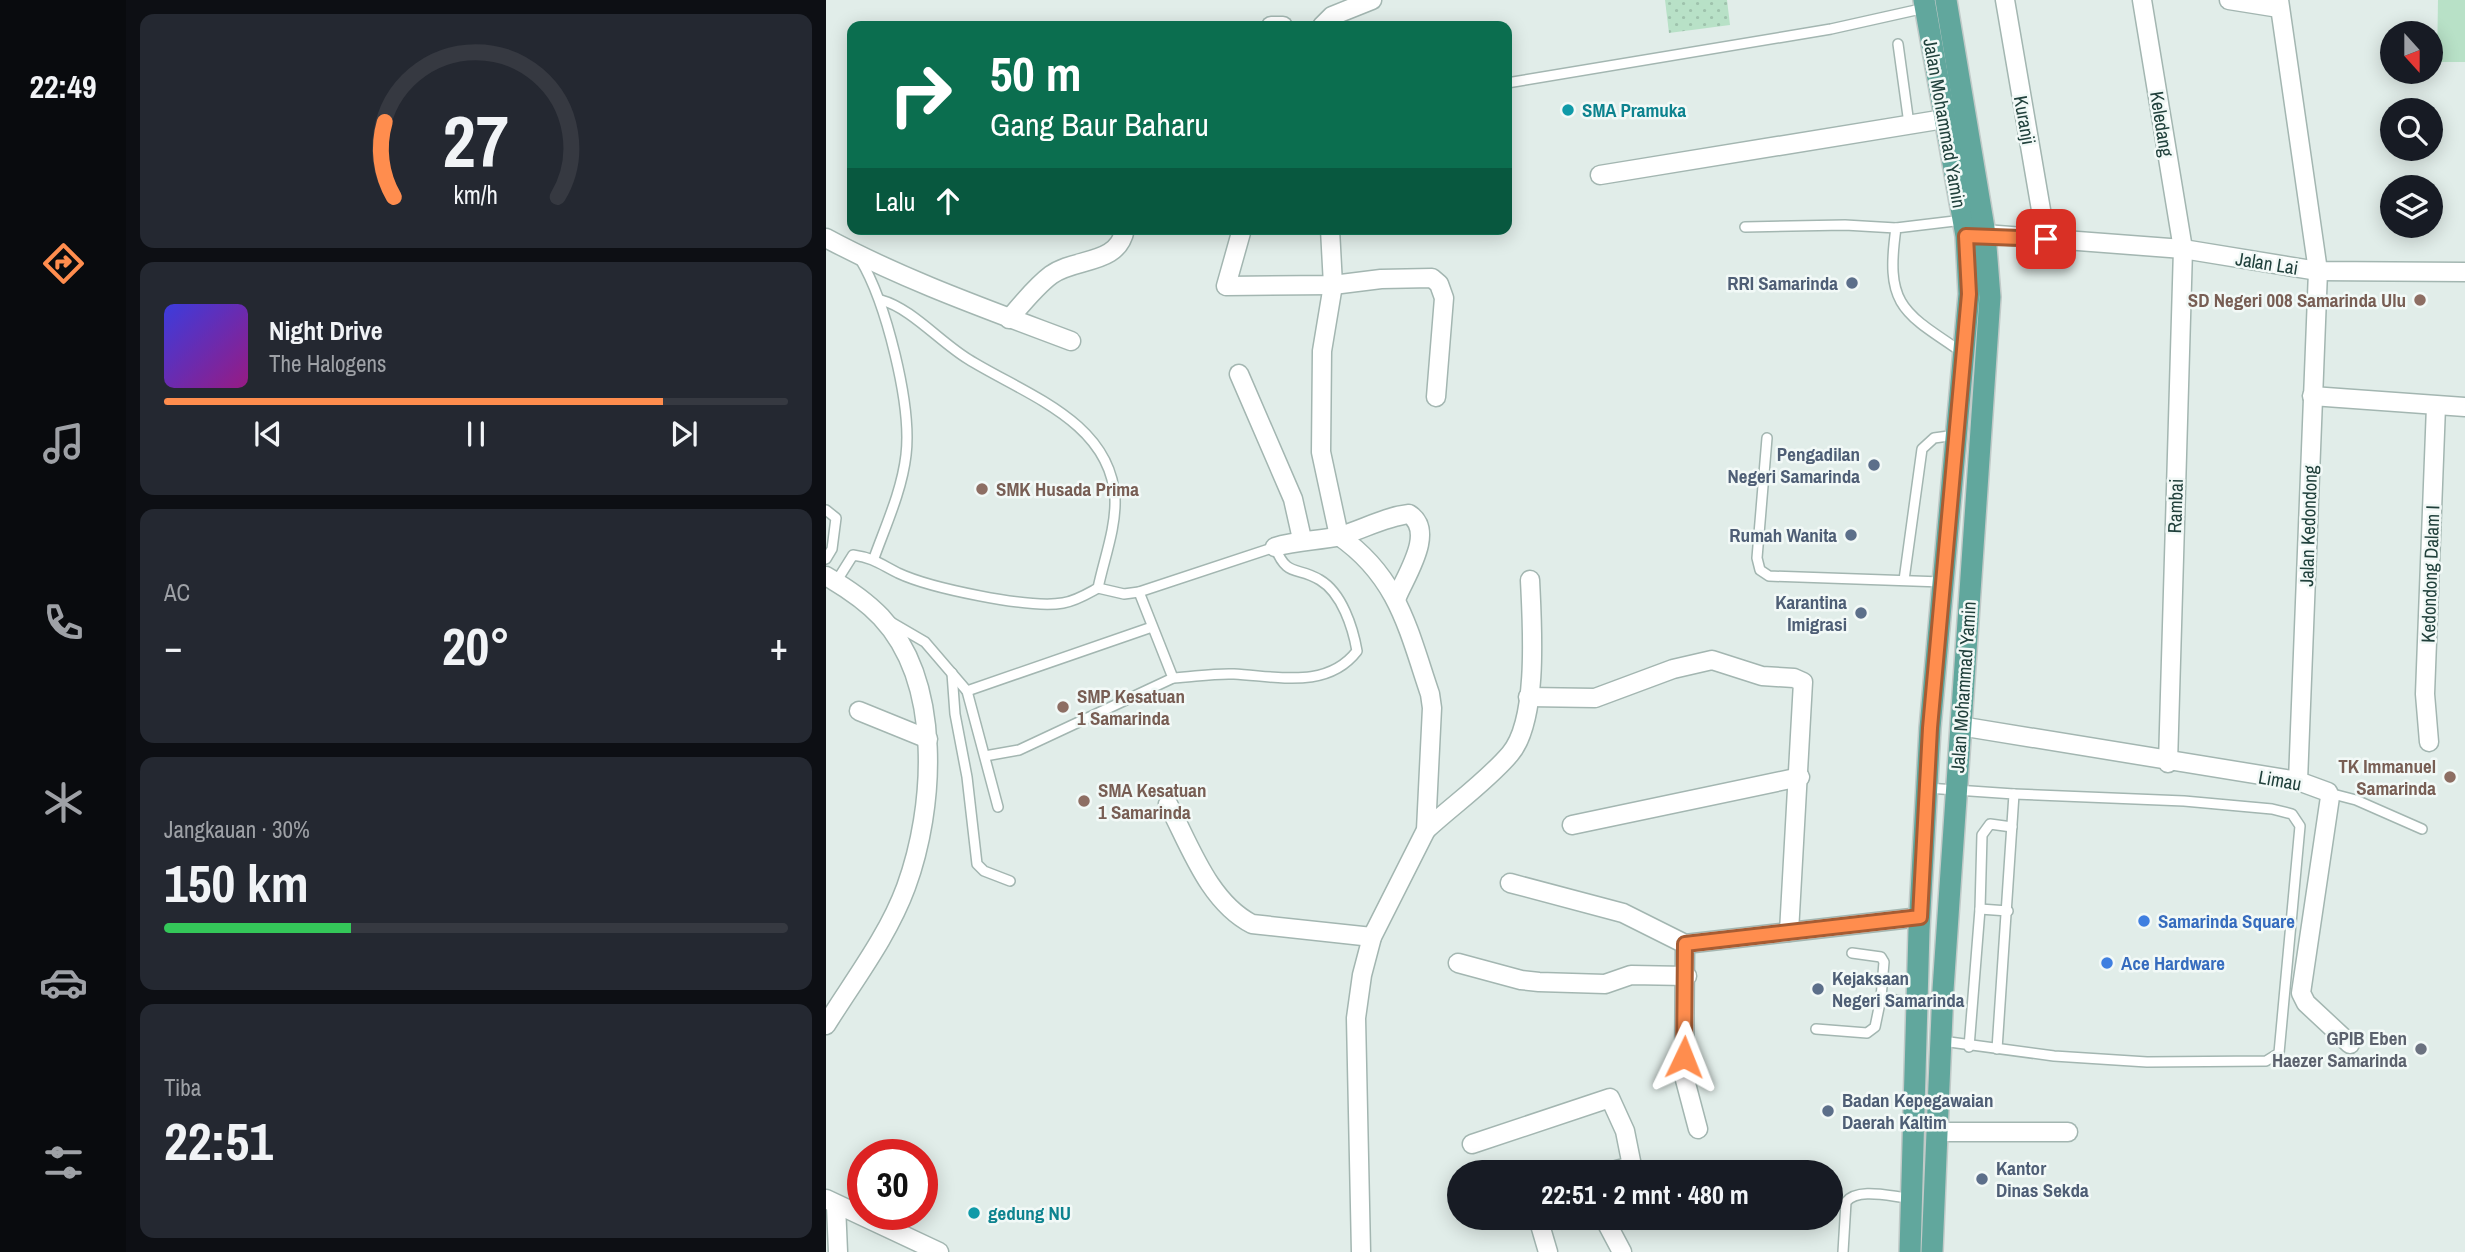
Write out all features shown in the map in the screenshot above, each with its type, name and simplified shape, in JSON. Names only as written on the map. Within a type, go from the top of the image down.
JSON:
[{"type":"main road","name":"Jalan Mohammad Yamin","points":[[1910,1252],[1920,917],[1927,788],[1942,582],[1969,294],[1971,230],[1946,0]]},
{"type":"main road","name":"Jalan Mohammad Yamin","points":[[1925,4],[1944,119],[1990,297],[1956,790],[1932,1252]]},
{"type":"street","points":[[1327,21],[1332,16],[1372,0]]},
{"type":"street","name":"Kuranji","points":[[2005,0],[2046,239]]},
{"type":"street","name":"Keledang","points":[[2143,0],[2183,249]]},
{"type":"street","points":[[2229,0],[2279,4]]},
{"type":"street","name":"Jalan Lai","points":[[1971,230],[2046,239],[2183,249],[2318,271],[2279,4]]},
{"type":"street","points":[[1600,175],[1944,119]]},
{"type":"street","points":[[1009,319],[1053,274],[1074,264],[1109,255],[1120,244],[1123,235]]},
{"type":"street","points":[[1240,235],[1226,286],[1333,285],[1432,278],[1439,284],[1444,298],[1436,397]]},
{"type":"street","points":[[1330,235],[1333,285],[1322,351],[1321,452],[1339,536],[1376,567],[1397,597],[1430,694],[1432,708],[1426,830]]},
{"type":"street","points":[[826,238],[1009,319],[1071,341]]},
{"type":"street","name":"Rambai","points":[[2168,762],[2183,249]]},
{"type":"street","points":[[2318,271],[2465,272]]},
{"type":"street","name":"Jalan Kedondong","points":[[2298,781],[2318,271]]},
{"type":"street","points":[[1239,374],[1293,499],[1302,539]]},
{"type":"street","points":[[2312,396],[2465,407]]},
{"type":"street","name":"Kedondong Dalam I","points":[[2429,742],[2425,694],[2436,405]]},
{"type":"street","points":[[1275,547],[1302,539],[1339,536],[1394,516],[1409,514],[1416,519],[1422,536],[1397,597]]},
{"type":"street","points":[[826,1025],[887,927],[906,888],[918,849],[926,800],[928,739],[926,718],[913,675],[896,638],[882,618],[831,579]]},
{"type":"street","points":[[1361,1252],[1356,1018],[1362,975],[1372,937],[1426,830],[1510,754],[1523,732],[1533,644],[1530,580]]},
{"type":"street","points":[[1528,697],[1595,698],[1673,669],[1712,660],[1762,676],[1794,678],[1803,682],[1800,776],[1789,932]]},
{"type":"street","points":[[859,712],[928,739]]},
{"type":"street","name":"Limau","points":[[1960,726],[2168,762],[2298,781],[2328,792],[2330,797],[2301,993],[2305,1003],[2350,1044]]},
{"type":"street","points":[[1572,825],[1800,776]]},
{"type":"street","points":[[1168,804],[1214,889],[1236,916],[1252,924],[1372,937]]},
{"type":"street","points":[[1510,883],[1623,913],[1685,944],[1920,917]]},
{"type":"street","points":[[1685,944],[1684,1076],[1698,1129]]},
{"type":"street","points":[[1458,963],[1521,980],[1539,982],[1605,984],[1631,975],[1686,976]]},
{"type":"street","points":[[1472,1144],[1609,1098],[1625,1131],[1631,1160]]},
{"type":"street","points":[[1938,1132],[2068,1132]]},
{"type":"street","points":[[831,1202],[838,1252]]},
{"type":"street","points":[[831,1202],[939,1252]]},
{"type":"street","points":[[1542,1230],[1548,1252]]},
{"type":"street","points":[[1610,1230],[1622,1252]]},
{"type":"lane","points":[[1512,82],[1831,29],[1925,4]]},
{"type":"lane","points":[[1898,44],[1909,124]]},
{"type":"lane","points":[[1745,227],[1845,225],[1971,230]]},
{"type":"lane","points":[[1896,228],[1893,277],[1901,304],[1915,320],[1964,353]]},
{"type":"lane","points":[[857,254],[881,300],[907,422],[906,456],[874,558]]},
{"type":"lane","points":[[881,300],[899,305],[950,348],[1069,417],[1089,434],[1104,460],[1115,497],[1114,521],[1098,588]]},
{"type":"lane","points":[[1904,580],[1922,449],[1934,438],[1956,435]]},
{"type":"lane","points":[[1768,438],[1758,558],[1760,570],[1769,576],[1942,582]]},
{"type":"lane","points":[[826,510],[836,518],[832,549],[826,559]]},
{"type":"lane","points":[[831,579],[849,557],[874,558],[911,577],[986,597],[1031,603],[1063,603],[1098,588],[1124,594],[1139,592],[1275,547],[1289,571],[1319,579],[1330,587],[1353,630],[1357,651],[1347,663],[1329,673],[1302,679],[1231,674],[1173,678],[1019,750],[985,756]]},
{"type":"lane","points":[[1139,592],[1173,678]]},
{"type":"lane","points":[[882,618],[906,628],[925,642],[967,691],[999,807]]},
{"type":"lane","points":[[967,691],[1152,627]]},
{"type":"lane","points":[[952,673],[954,714],[967,777],[977,863],[984,871],[1010,881]]},
{"type":"lane","points":[[1927,788],[2272,808],[2292,814],[2300,826],[2279,1053],[2266,1061],[2147,1062],[1969,1047],[1941,1041]]},
{"type":"lane","points":[[2328,792],[2356,800],[2422,829]]},
{"type":"lane","points":[[1997,1049],[2014,794]]},
{"type":"lane","points":[[1969,1047],[1980,909],[1982,835],[1990,824],[2012,827]]},
{"type":"lane","points":[[1980,909],[2008,911]]},
{"type":"lane","points":[[1816,1029],[1867,1033],[1875,1027],[1884,962],[1881,957],[1852,953]]},
{"type":"lane","points":[[1881,998],[1917,1004]]},
{"type":"lane","points":[[1843,1252],[1846,1202],[1850,1197],[1859,1194],[1912,1199]]},
{"type":"green space","points":[[1665,0],[1727,0],[1730,25],[1669,33]]},
{"type":"green space","points":[[2438,0],[2465,0],[2465,62],[2443,62],[2443,21],[2438,21]]},
{"type":"place","name":"SMA Pramuka","points":[[1568,110]]},
{"type":"place","name":"RRI Samarinda","points":[[1852,283]]},
{"type":"place","name":"SD Negeri 008 Samarinda Ulu","points":[[2420,300]]},
{"type":"place","name":"Pengadilan Negeri Samarinda","points":[[1874,465]]},
{"type":"place","name":"SMK Husada Prima","points":[[982,489]]},
{"type":"place","name":"Rumah Wanita","points":[[1851,535]]},
{"type":"place","name":"Karantina Imigrasi","points":[[1861,613]]},
{"type":"place","name":"SMP Kesatuan 1 Samarinda","points":[[1063,707]]},
{"type":"place","name":"TK Immanuel Samarinda","points":[[2450,777]]},
{"type":"place","name":"SMA Kesatuan 1 Samarinda","points":[[1084,801]]},
{"type":"place","name":"Samarinda Square","points":[[2144,921]]},
{"type":"place","name":"Ace Hardware","points":[[2107,963]]},
{"type":"place","name":"Kejaksaan Negeri Samarinda","points":[[1818,989]]},
{"type":"place","name":"GPIB Eben Haezer Samarinda","points":[[2421,1049]]},
{"type":"place","name":"Badan Kepegawaian Daerah Kaltim","points":[[1828,1111]]},
{"type":"place","name":"Kantor Dinas Sekda","points":[[1982,1179]]},
{"type":"place","name":"gedung NU","points":[[974,1213]]},
{"type":"route","points":[[1684,1057],[1687,957],[1685,944],[1920,917],[1930,728],[1969,294],[1966,236],[1985,234],[2046,239]]}]
